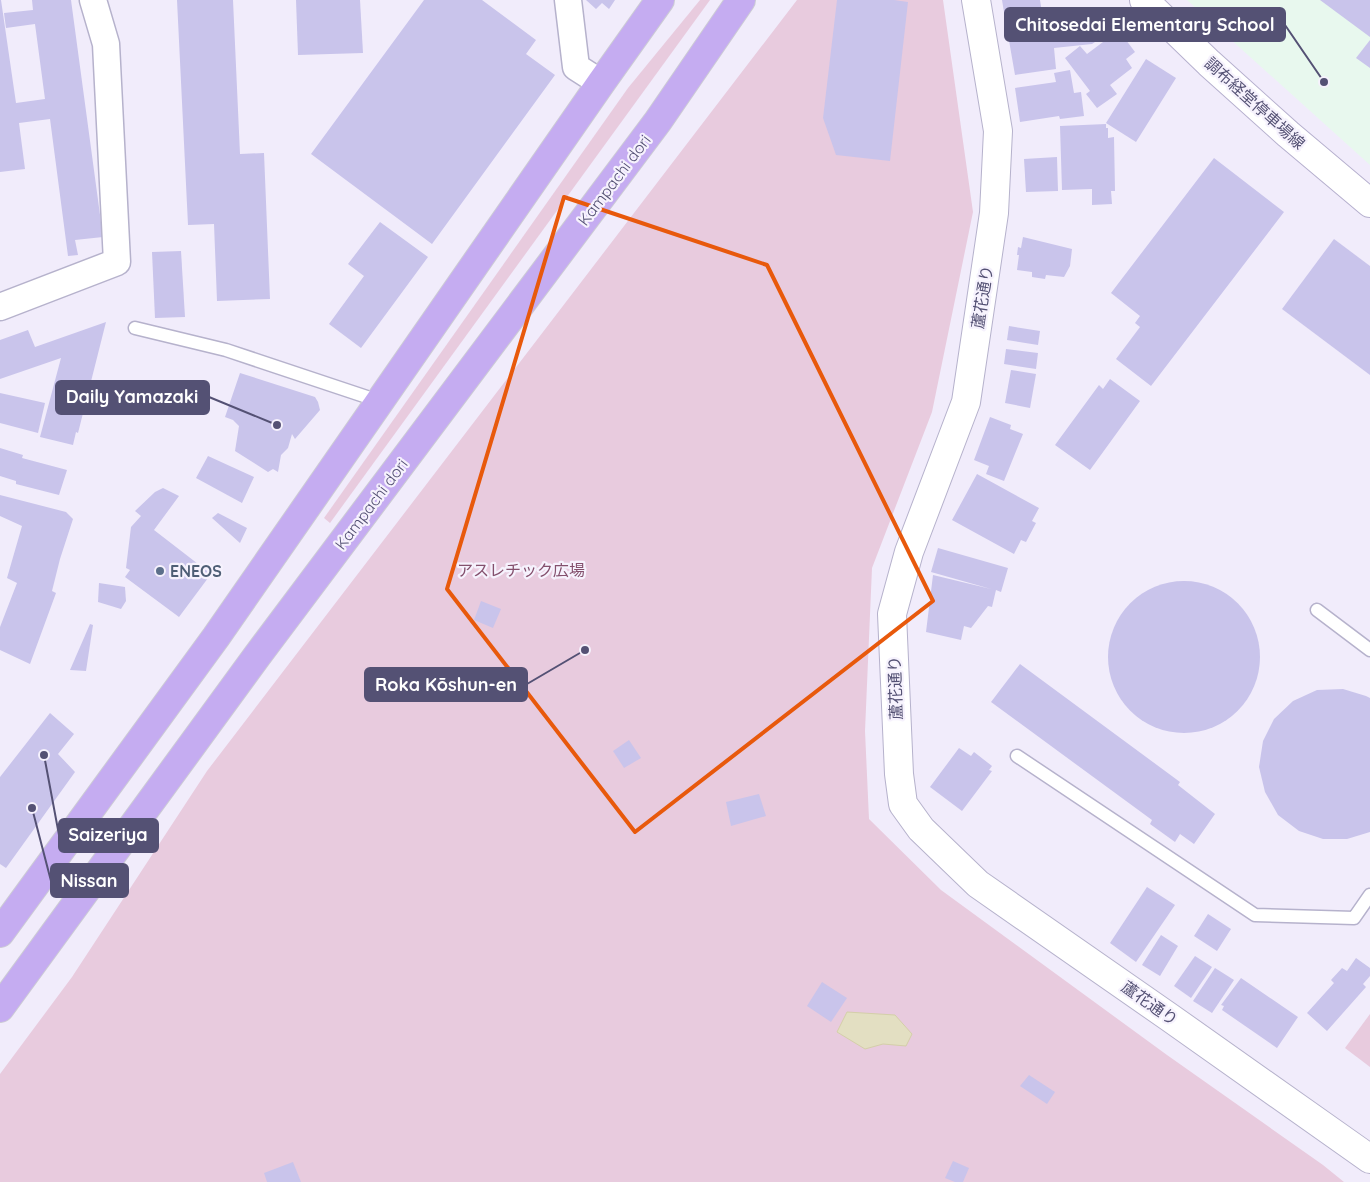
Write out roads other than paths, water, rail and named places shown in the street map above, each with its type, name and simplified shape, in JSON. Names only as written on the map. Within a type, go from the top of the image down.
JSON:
[{"type":"main road","points":[[0,933],[216,637],[660,0]]},
{"type":"main road","name":"Kampachi dori","points":[[0,1008],[257,656],[658,121],[741,0]]},
{"type":"street","points":[[0,307],[117,262],[106,44],[93,0]]},
{"type":"street","points":[[568,0],[576,67],[601,84]]},
{"type":"street","name":"蘆花通り","points":[[976,0],[998,131],[994,213],[966,402],[909,552],[892,614],[899,774],[903,804],[921,829],[978,884],[1370,1160]]},
{"type":"street","name":"調布経堂停車場線","points":[[1144,0],[1280,128],[1370,203]]},
{"type":"lane","points":[[135,328],[226,350],[379,401]]},
{"type":"lane","points":[[1317,610],[1370,650]]},
{"type":"lane","points":[[1017,756],[1256,915],[1354,918],[1368,902]]},
{"type":"place","name":"Chitosedai Elementary School","points":[[1324,82]]},
{"type":"place","name":"Daily Yamazaki","points":[[277,425]]},
{"type":"place","name":"ENEOS","points":[[160,571]]},
{"type":"place","name":"Roka Kōshun-en","points":[[585,650]]},
{"type":"place","name":"Saizeriya","points":[[44,755]]},
{"type":"place","name":"Nissan","points":[[32,808]]},
{"type":"park label","name":"アスレチック広場","points":[[521,570]]}]
